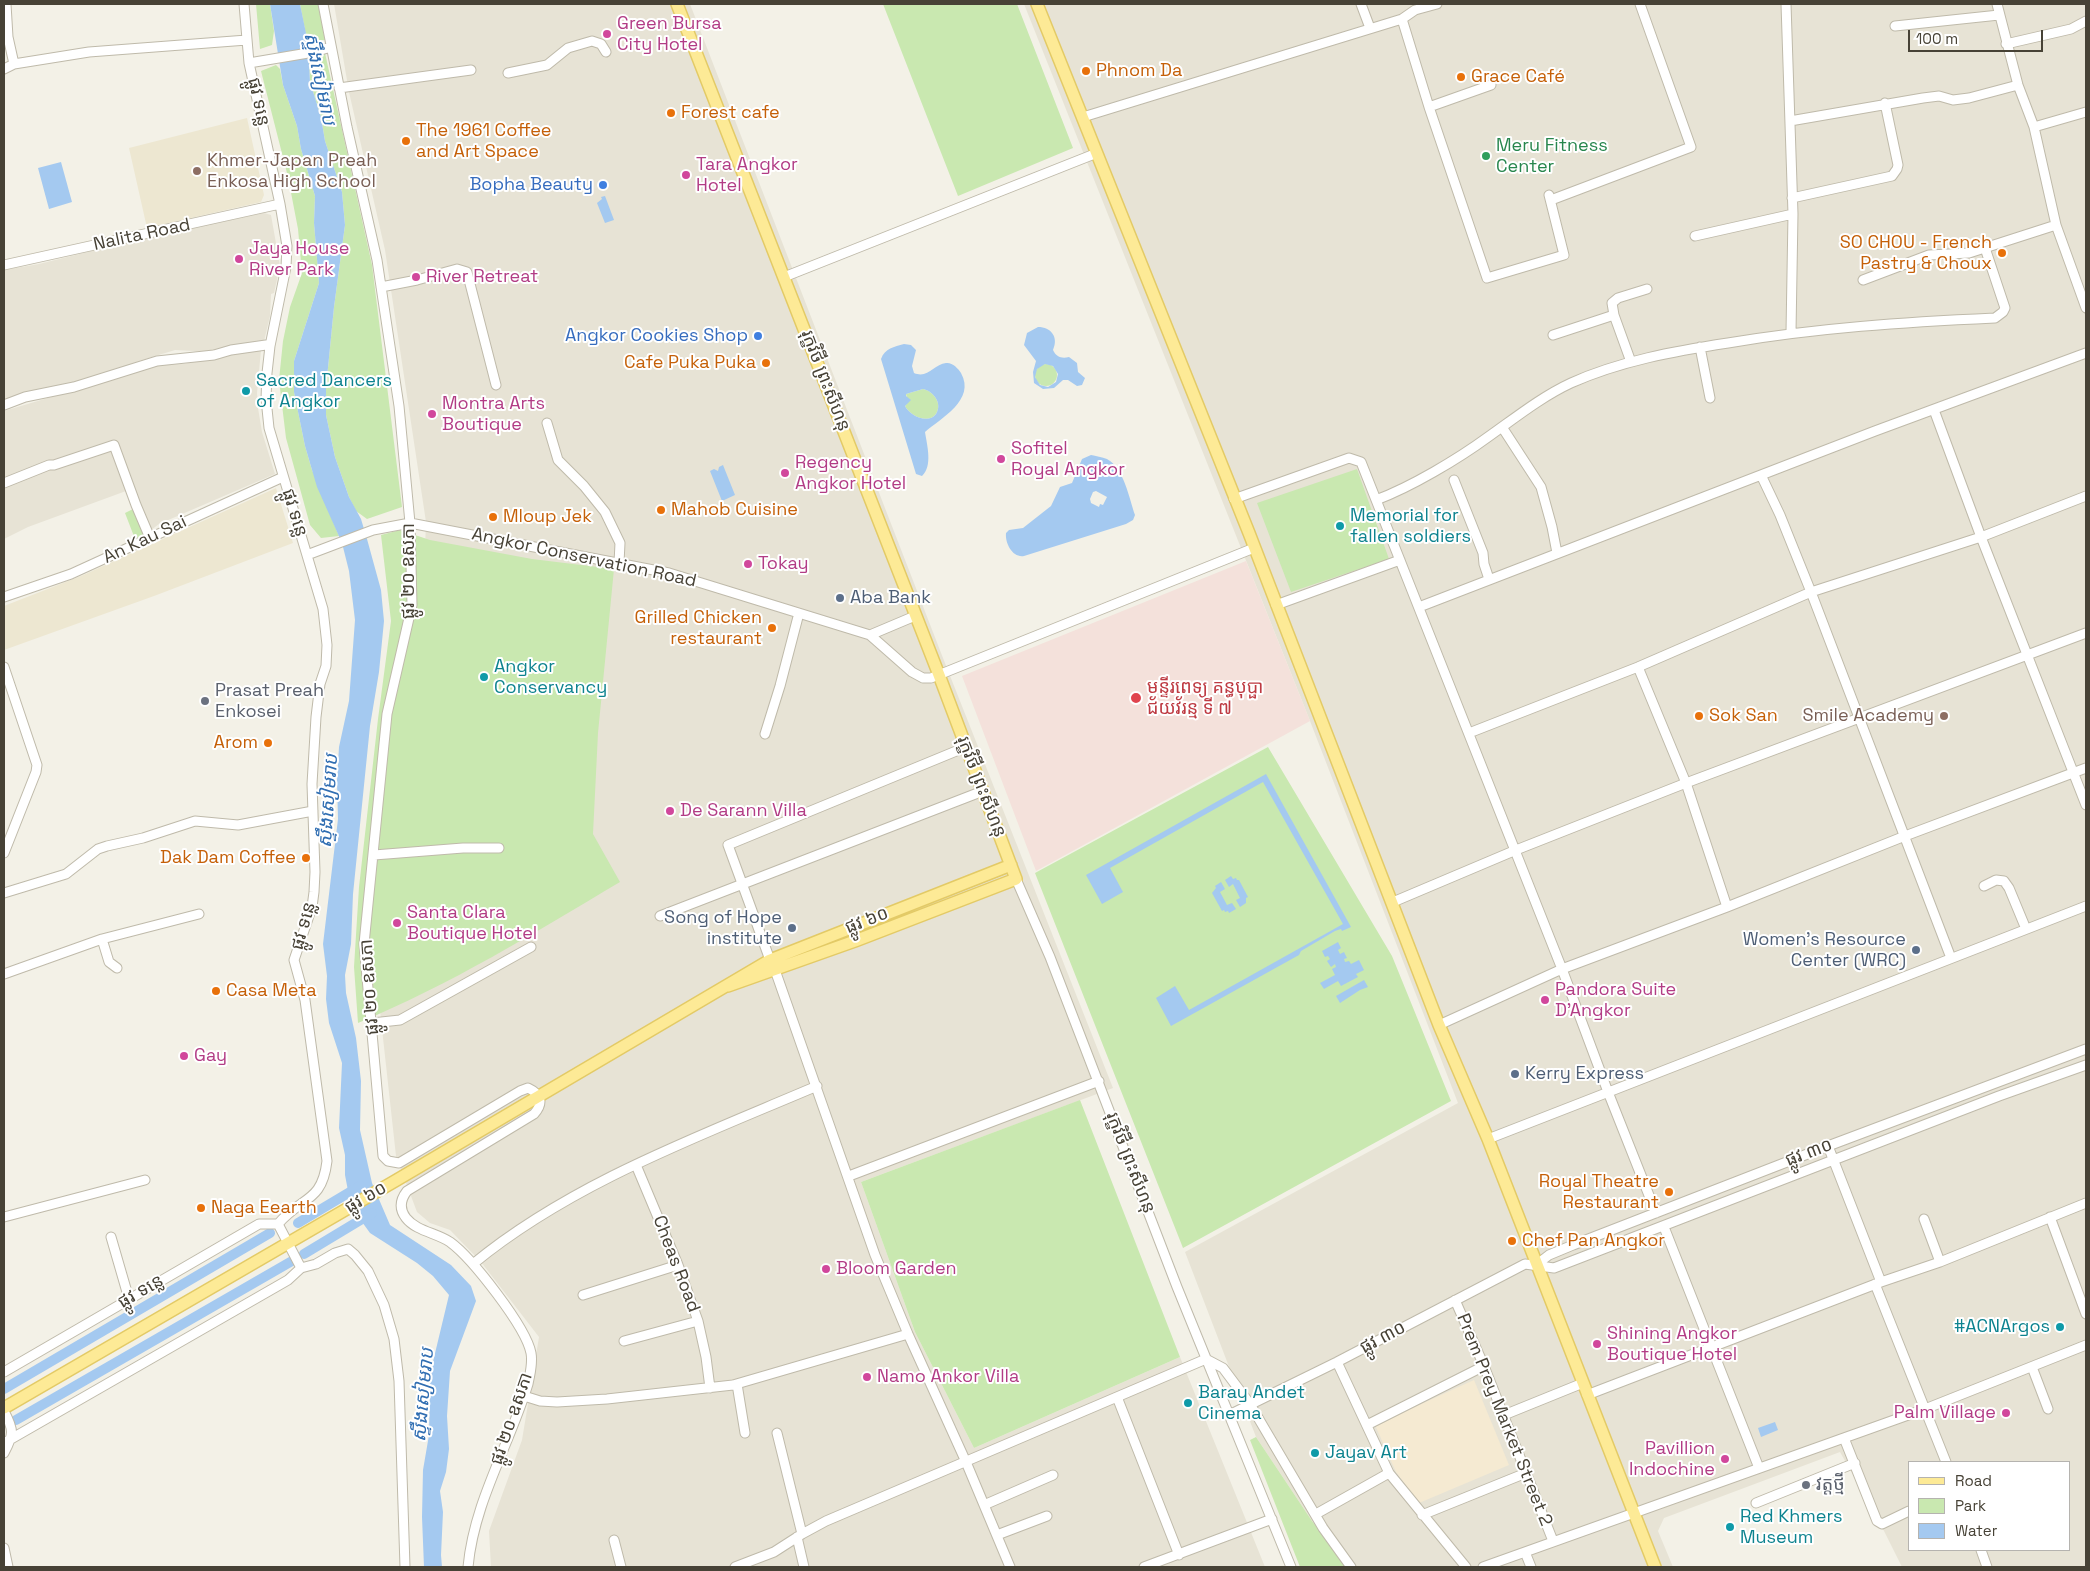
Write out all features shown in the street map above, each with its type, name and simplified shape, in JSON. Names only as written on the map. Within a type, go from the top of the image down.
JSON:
[{"type":"main road","name":"រុក្ខវិថី ព្រះសីហនុ","points":[[677,4],[939,674],[1016,879]]},
{"type":"main road","points":[[1037,4],[1254,548],[1393,902],[1439,1025],[1488,1139],[1655,1567]]},
{"type":"main road","name":"ផ្លូវ ៦០","points":[[4,1410],[728,986],[773,965],[1011,865]]},
{"type":"main road","name":"ផ្លូវ ៦០","points":[[773,965],[1016,879]]},
{"type":"street","points":[[6,4],[8,37],[14,64]]},
{"type":"street","name":"ផ្លូវ ទន្លេ","points":[[4,1372],[259,1224],[278,1224],[290,1211],[311,1198],[321,1188],[326,1175],[328,1161],[305,1000],[294,960],[313,900],[315,872],[312,784],[316,717],[320,684],[326,666],[327,645],[323,608],[269,428],[266,399],[270,346],[286,267],[287,246],[280,204],[249,63],[244,4]]},
{"type":"street","name":"ផ្លូវ ២០ ឧសភា","points":[[323,4],[339,88],[377,260],[399,406],[410,523],[412,605],[388,714],[364,944],[383,1156],[388,1161],[399,1163],[528,1088],[535,1091],[539,1096],[541,1106],[534,1114],[407,1191],[402,1197],[400,1205],[406,1219],[449,1242],[473,1264],[501,1300],[527,1343],[530,1352],[531,1369],[524,1396],[480,1507],[473,1530],[468,1567]]},
{"type":"street","points":[[1361,4],[1370,28]]},
{"type":"street","points":[[1083,117],[1402,18],[1415,10],[1437,4]]},
{"type":"street","points":[[1402,18],[1429,107],[1487,278],[1564,255],[1550,198],[1691,147],[1640,4]]},
{"type":"street","points":[[1786,4],[1793,214],[1791,332]]},
{"type":"street","points":[[1997,4],[2018,84],[2034,127],[2056,225],[2086,308]]},
{"type":"street","points":[[1895,26],[1999,15]]},
{"type":"street","points":[[2006,44],[2071,29],[2086,20]]},
{"type":"street","points":[[4,69],[14,64],[89,52],[247,40]]},
{"type":"street","points":[[508,73],[547,65],[568,48],[592,41],[601,44],[606,52]]},
{"type":"street","points":[[249,63],[310,53],[331,47]]},
{"type":"street","points":[[339,88],[471,70]]},
{"type":"street","points":[[1790,121],[1885,103],[1939,96],[1953,100],[1961,99],[2018,84]]},
{"type":"street","points":[[1429,107],[1491,85]]},
{"type":"street","points":[[1792,198],[1892,176],[1898,165],[1885,103]]},
{"type":"street","points":[[2034,127],[2086,112]]},
{"type":"street","points":[[784,277],[1097,153]]},
{"type":"street","name":"Nalita Road","points":[[4,265],[280,204]]},
{"type":"street","points":[[1694,236],[1793,214]]},
{"type":"street","points":[[1863,280],[1929,255],[1970,253],[2056,225]]},
{"type":"street","points":[[1376,500],[1435,470],[1550,393],[1584,378],[1631,362],[1700,347],[1791,332],[1995,318],[2003,312],[2004,303],[1985,248]]},
{"type":"street","points":[[381,287],[418,280],[457,269],[467,272],[496,385]]},
{"type":"street","points":[[1631,362],[1614,315],[1612,303],[1614,300],[1647,290]]},
{"type":"street","points":[[1553,335],[1614,315]]},
{"type":"street","points":[[4,405],[25,397],[74,387],[157,361],[214,355],[231,350],[270,346]]},
{"type":"street","points":[[1700,347],[1710,398]]},
{"type":"street","points":[[1419,607],[1761,475],[2086,353]]},
{"type":"street","points":[[1934,410],[1981,537],[2086,805]]},
{"type":"street","points":[[548,423],[558,460],[584,486],[605,512],[620,543],[619,563]]},
{"type":"street","points":[[1502,426],[1540,487],[1552,527],[1557,553]]},
{"type":"street","points":[[4,483],[48,465],[54,465],[114,446],[150,538]]},
{"type":"street","points":[[1234,499],[1349,458],[1361,462],[1516,850],[1656,1213]]},
{"type":"street","points":[[1761,475],[1780,515],[1811,592],[1951,958]]},
{"type":"street","name":"An Kau Sai","points":[[4,598],[71,574],[283,477]]},
{"type":"street","points":[[1454,480],[1482,553],[1489,579]]},
{"type":"street","points":[[1469,733],[1638,667],[1811,592],[1981,537],[2086,496]]},
{"type":"street","points":[[307,556],[373,530],[410,523]]},
{"type":"street","name":"Angkor Conservation Road","points":[[410,523],[669,572],[870,635]]},
{"type":"street","points":[[916,616],[870,635],[912,672],[923,678],[939,674],[1254,548]]},
{"type":"street","points":[[1276,605],[1400,560]]},
{"type":"street","points":[[765,734],[799,613]]},
{"type":"street","points":[[1393,902],[1516,850],[1686,783],[2086,634]]},
{"type":"street","points":[[1638,667],[1686,783],[1727,907]]},
{"type":"street","points":[[4,853],[36,772],[37,764],[5,672]]},
{"type":"street","points":[[966,748],[728,845],[817,1086],[875,1255],[1010,1567]]},
{"type":"street","points":[[1439,1025],[1562,969],[2086,768]]},
{"type":"street","points":[[660,916],[983,791]]},
{"type":"street","points":[[4,893],[66,874],[98,850],[107,846],[143,838],[195,821],[238,825],[313,811]]},
{"type":"street","points":[[374,855],[462,848],[499,848]]},
{"type":"street","name":"រុក្ខវិថី ព្រះសីហនុ","points":[[1016,879],[1050,957],[1206,1359],[1291,1567]]},
{"type":"street","points":[[1984,886],[1996,880],[2004,881],[2009,888],[2026,930]]},
{"type":"street","points":[[1488,1139],[1788,1024],[2086,906]]},
{"type":"street","points":[[4,974],[102,939],[199,914]]},
{"type":"street","points":[[102,939],[109,962],[117,968]]},
{"type":"street","points":[[372,1023],[400,1020],[531,947]]},
{"type":"street","name":"ផ្លូវ ៣០","points":[[1536,1266],[1549,1255],[1828,1146],[2086,1049]]},
{"type":"street","name":"ផ្លូវ ៣០","points":[[1229,1415],[1337,1362],[1525,1264],[1554,1268],[2086,1064]]},
{"type":"street","points":[[849,1176],[1099,1081]]},
{"type":"street","points":[[473,1264],[548,1210],[636,1165],[817,1086]]},
{"type":"street","points":[[1828,1146],[1946,1461]]},
{"type":"street","name":"Cheas Road","points":[[624,1341],[698,1321],[678,1265],[636,1165]]},
{"type":"street","points":[[4,1217],[145,1180]]},
{"type":"street","points":[[1588,1395],[1878,1283],[1940,1262],[2086,1203]]},
{"type":"street","points":[[2050,1217],[2086,1314]]},
{"type":"street","points":[[1924,1219],[1940,1262]]},
{"type":"street","points":[[278,1224],[301,1268]]},
{"type":"street","points":[[1664,1227],[1759,1468]]},
{"type":"street","points":[[111,1237],[129,1299]]},
{"type":"street","points":[[7,1441],[288,1280],[301,1268],[316,1264],[335,1253],[348,1249],[368,1271],[386,1311],[394,1339],[399,1381],[405,1567]]},
{"type":"street","points":[[583,1295],[678,1265]]},
{"type":"street","name":"Prem Prey Market Street 2","points":[[1455,1300],[1504,1415],[1553,1541]]},
{"type":"street","points":[[698,1321],[706,1357],[710,1388]]},
{"type":"street","points":[[524,1396],[557,1402],[607,1399],[737,1384],[908,1334]]},
{"type":"street","points":[[1483,1567],[1925,1409],[2086,1346]]},
{"type":"street","points":[[735,1567],[774,1552],[826,1521],[1206,1359],[1223,1368],[1250,1404],[1316,1514],[1351,1567]]},
{"type":"street","points":[[1337,1362],[1389,1473],[1466,1567]]},
{"type":"street","points":[[1367,1424],[1484,1366]]},
{"type":"street","points":[[2032,1367],[2048,1409]]},
{"type":"street","points":[[1504,1415],[1582,1383]]},
{"type":"street","points":[[737,1384],[745,1434]]},
{"type":"street","points":[[1117,1397],[1179,1555]]},
{"type":"street","points":[[4,1410],[12,1427],[4,1453]]},
{"type":"street","points":[[777,1433],[800,1536],[804,1567]]},
{"type":"street","points":[[1844,1438],[1879,1524],[1908,1511]]},
{"type":"street","points":[[1756,1503],[1854,1463]]},
{"type":"street","points":[[1316,1514],[1389,1473]]},
{"type":"street","points":[[1422,1515],[1526,1473]]},
{"type":"street","points":[[984,1504],[1053,1475]]},
{"type":"street","points":[[997,1535],[1047,1516]]},
{"type":"street","points":[[1144,1567],[1272,1519]]},
{"type":"street","points":[[614,1540],[621,1567]]},
{"type":"street","points":[[4,1548],[8,1567]]},
{"type":"street","points":[[1981,1551],[1987,1567]]},
{"type":"street","points":[[1525,1552],[1531,1567]]},
{"type":"shaded area","points":[[334,4],[690,4],[943,658],[1113,1088],[861,1182],[915,1332],[974,1448],[1180,1357],[1265,1567],[491,1567],[489,1531],[522,1440],[539,1337],[481,1262],[450,1230],[430,1223],[417,1212],[396,1156],[373,947],[423,604],[426,522],[385,250],[349,92]]},
{"type":"shaded area","points":[[1024,4],[2086,4],[2086,1567],[1902,1567],[1878,1519],[1840,1452],[1664,1518],[1658,1531],[1673,1567],[1348,1567],[1312,1521],[1256,1437],[1185,1252],[1458,1103],[1310,721]]},
{"type":"shaded area","name":"Khmer-Japan Preah Enkosa High School","points":[[247,118],[264,195],[261,202],[147,228],[129,148]]},
{"type":"shaded area","points":[[264,213],[271,215],[280,266],[274,293],[271,294],[270,316],[264,341],[214,352],[175,350],[139,361],[100,377],[4,402],[4,270],[39,264],[144,238]]},
{"type":"shaded area","points":[[261,350],[257,393],[258,408],[262,432],[275,474],[159,524],[151,530],[126,491],[28,527],[4,539],[4,411],[159,365],[184,364],[230,353]]},
{"type":"shaded area","points":[[276,488],[293,543],[4,650],[4,606],[81,576]]},
{"type":"shaded area","name":"មន្ទីរពេទ្យ គន្ធបុប្ផា ជ័យវ័រន្ម ទី ៧","points":[[1246,561],[1310,721],[1036,871],[962,676]]},
{"type":"shaded area","points":[[1474,1380],[1509,1465],[1419,1503],[1396,1472],[1375,1425]]},
{"type":"green space","points":[[256,4],[270,4],[274,31],[272,45],[260,49]]},
{"type":"green space","points":[[300,4],[318,4],[325,40],[311,41],[306,35]]},
{"type":"green space","points":[[883,4],[1017,4],[1073,148],[958,196]]},
{"type":"green space","points":[[325,53],[372,265],[402,507],[367,519],[356,511],[349,497],[335,457],[326,415],[326,388],[334,307],[345,225],[342,192],[325,141],[321,117],[310,82],[309,58],[311,54]]},
{"type":"green space","points":[[276,65],[280,69],[283,85],[297,126],[301,149],[315,196],[314,223],[319,283],[294,361],[294,392],[312,470],[339,536],[321,538],[310,525],[286,438],[279,380],[283,341],[290,307],[302,273],[298,229],[288,177],[261,71]]},
{"type":"green space","points":[[1046,364],[1054,367],[1057,375],[1054,383],[1046,386],[1038,383],[1035,375],[1038,367]]},
{"type":"green space","points":[[923,389],[930,392],[938,402],[936,414],[928,419],[919,418],[910,413],[905,406],[908,402],[906,394]]},
{"type":"green space","points":[[1357,469],[1389,559],[1291,592],[1257,503]]},
{"type":"green space","points":[[133,509],[144,534],[135,539],[125,513]]},
{"type":"green space","points":[[400,530],[430,540],[532,559],[614,569],[598,733],[593,834],[620,882],[459,975],[358,1023],[354,967],[359,887],[391,621],[381,535]]},
{"type":"green space","points":[[1268,747],[1392,956],[1451,1101],[1183,1248],[1035,873]]},
{"type":"green space","points":[[1080,1100],[1180,1357],[974,1448],[915,1332],[861,1182]]},
{"type":"green space","points":[[1256,1437],[1312,1521],[1348,1567],[1300,1567],[1250,1440]]},
{"type":"water","name":"ស្ទឹងសៀមរាប","points":[[270,4],[300,4],[308,43],[310,82],[321,117],[325,141],[342,192],[345,225],[334,307],[326,388],[326,415],[335,457],[349,497],[361,519],[367,539],[381,590],[384,621],[379,672],[370,726],[353,894],[351,944],[345,975],[346,993],[356,1038],[361,1081],[360,1130],[372,1183],[390,1225],[451,1265],[471,1286],[476,1301],[450,1371],[447,1416],[449,1449],[446,1472],[440,1491],[443,1512],[442,1567],[424,1567],[423,1470],[429,1435],[431,1370],[449,1295],[433,1276],[417,1263],[370,1233],[357,1215],[349,1196],[345,1175],[345,1155],[339,1128],[342,1063],[329,1023],[326,999],[327,976],[323,944],[338,819],[337,781],[339,747],[349,701],[355,620],[349,571],[342,543],[317,487],[305,446],[294,392],[294,361],[319,283],[314,223],[315,196],[301,149],[297,126],[283,85]]},
{"type":"water","points":[[61,162],[72,202],[49,209],[38,168]]},
{"type":"water","points":[[605,196],[614,220],[605,223],[597,203],[602,199],[601,197]]},
{"type":"water","points":[[1038,327],[1043,327],[1050,331],[1055,341],[1054,352],[1060,357],[1069,357],[1077,363],[1078,372],[1085,378],[1082,385],[1077,386],[1068,380],[1063,380],[1054,388],[1043,389],[1034,383],[1033,372],[1036,361],[1024,345],[1027,333]],"holes":[[[1045,364],[1053,366],[1058,374],[1056,382],[1048,387],[1040,385],[1035,377],[1037,369]]]},
{"type":"water","points":[[904,344],[911,345],[916,350],[912,366],[914,373],[923,374],[942,364],[953,364],[961,373],[964,383],[964,392],[955,407],[925,432],[928,461],[922,476],[916,474],[881,359],[887,350]],"holes":[[[923,389],[936,398],[938,410],[933,417],[924,419],[910,413],[907,409],[905,406],[911,400],[906,394]]]},
{"type":"water","points":[[1091,455],[1107,459],[1113,463],[1125,484],[1135,515],[1133,520],[1126,524],[1024,556],[1013,553],[1008,546],[1006,533],[1009,530],[1023,528],[1051,506],[1060,487],[1072,483],[1082,459]],"holes":[[[1096,491],[1107,497],[1103,505],[1100,504],[1099,507],[1091,503],[1090,499],[1093,492]]]},
{"type":"water","points":[[723,465],[735,495],[722,501],[710,471],[714,469],[718,471],[719,467]]},
{"type":"water","points":[[1266,774],[1351,927],[1342,931],[1341,929],[1335,931],[1301,951],[1299,955],[1171,1026],[1156,998],[1175,986],[1189,1010],[1343,924],[1263,782],[1110,868],[1123,892],[1102,904],[1086,875]]},
{"type":"water","points":[[1231,876],[1233,879],[1239,880],[1248,897],[1246,898],[1246,903],[1240,907],[1236,900],[1240,898],[1233,884],[1229,887],[1225,880]]},
{"type":"water","points":[[1221,882],[1225,889],[1220,892],[1227,905],[1232,903],[1236,909],[1229,913],[1228,911],[1222,911],[1212,893],[1216,888],[1215,886]]},
{"type":"water","points":[[1338,942],[1341,948],[1338,950],[1340,954],[1344,952],[1347,958],[1344,959],[1345,962],[1349,961],[1351,964],[1359,960],[1364,970],[1356,974],[1358,977],[1341,986],[1338,981],[1324,989],[1320,983],[1335,975],[1332,969],[1336,967],[1335,964],[1331,967],[1327,961],[1330,959],[1328,956],[1325,957],[1322,951]]},
{"type":"water","points":[[1364,980],[1368,987],[1340,1003],[1336,996]]},
{"type":"water","points":[[1775,1422],[1778,1430],[1761,1437],[1758,1428]]},
{"type":"waterway","points":[[298,1223],[360,1186]]},
{"type":"waterway","points":[[304,1254],[372,1213]]},
{"type":"waterway","points":[[4,1389],[270,1233]]},
{"type":"waterway","points":[[16,1420],[292,1261]]},
{"type":"place","name":"Green Bursa City Hotel","points":[[607,34]]},
{"type":"place","name":"Phnom Da","points":[[1086,71]]},
{"type":"place","name":"Grace Café","points":[[1461,77]]},
{"type":"place","name":"Forest cafe","points":[[671,113]]},
{"type":"place","name":"The 1961 Coffee and Art Space","points":[[406,141]]},
{"type":"place","name":"Meru Fitness Center","points":[[1486,156]]},
{"type":"place","name":"Khmer-Japan Preah Enkosa High School","points":[[197,171]]},
{"type":"place","name":"Tara Angkor Hotel","points":[[686,175]]},
{"type":"place","name":"Bopha Beauty","points":[[603,185]]},
{"type":"place","name":"SO CHOU - French Pastry & Choux","points":[[2002,253]]},
{"type":"place","name":"Jaya House River Park","points":[[239,259]]},
{"type":"place","name":"River Retreat","points":[[416,277]]},
{"type":"place","name":"Angkor Cookies Shop","points":[[758,336]]},
{"type":"place","name":"Cafe Puka Puka","points":[[766,363]]},
{"type":"place","name":"Sacred Dancers of Angkor","points":[[246,391]]},
{"type":"place","name":"Montra Arts Boutique","points":[[432,414]]},
{"type":"place","name":"Sofitel Royal Angkor","points":[[1001,459]]},
{"type":"place","name":"Regency Angkor Hotel","points":[[785,473]]},
{"type":"place","name":"Mahob Cuisine","points":[[661,510]]},
{"type":"place","name":"Mloup Jek","points":[[493,517]]},
{"type":"place","name":"Memorial for fallen soldiers","points":[[1340,526]]},
{"type":"place","name":"Tokay","points":[[748,564]]},
{"type":"place","name":"Aba Bank","points":[[840,598]]},
{"type":"place","name":"Grilled Chicken restaurant","points":[[772,628]]},
{"type":"place","name":"Angkor Conservancy","points":[[484,677]]},
{"type":"place","name":"មន្ទីរពេទ្យ គន្ធបុប្ផា ជ័យវ័រន្ម ទី ៧","points":[[1136,698]]},
{"type":"place","name":"Prasat Preah Enkosei","points":[[205,701]]},
{"type":"place","name":"Sok San","points":[[1699,716]]},
{"type":"place","name":"Smile Academy","points":[[1944,716]]},
{"type":"place","name":"Arom","points":[[268,743]]},
{"type":"place","name":"De Sarann Villa","points":[[670,811]]},
{"type":"place","name":"Dak Dam Coffee","points":[[306,858]]},
{"type":"place","name":"Santa Clara Boutique Hotel","points":[[397,923]]},
{"type":"place","name":"Song of Hope institute","points":[[792,928]]},
{"type":"place","name":"Women's Resource Center (WRC)","points":[[1916,950]]},
{"type":"place","name":"Casa Meta","points":[[216,991]]},
{"type":"place","name":"Pandora Suite D'Angkor","points":[[1545,1000]]},
{"type":"place","name":"Gay","points":[[184,1056]]},
{"type":"place","name":"Kerry Express","points":[[1515,1074]]},
{"type":"place","name":"Royal Theatre Restaurant","points":[[1669,1192]]},
{"type":"place","name":"Naga Eearth","points":[[201,1208]]},
{"type":"place","name":"Chef Pan Angkor","points":[[1512,1241]]},
{"type":"place","name":"Bloom Garden","points":[[826,1269]]},
{"type":"place","name":"#ACNArgos","points":[[2060,1327]]},
{"type":"place","name":"Shining Angkor Boutique Hotel","points":[[1597,1344]]},
{"type":"place","name":"Namo Ankor Villa","points":[[867,1377]]},
{"type":"place","name":"Baray Andet Cinema","points":[[1188,1403]]},
{"type":"place","name":"Palm Village","points":[[2006,1413]]},
{"type":"place","name":"Jayav Art","points":[[1315,1453]]},
{"type":"place","name":"Pavillion Indochine","points":[[1725,1459]]},
{"type":"place","name":"វត្តថ្មី","points":[[1806,1485]]},
{"type":"place","name":"Red Khmers Museum","points":[[1730,1527]]}]
